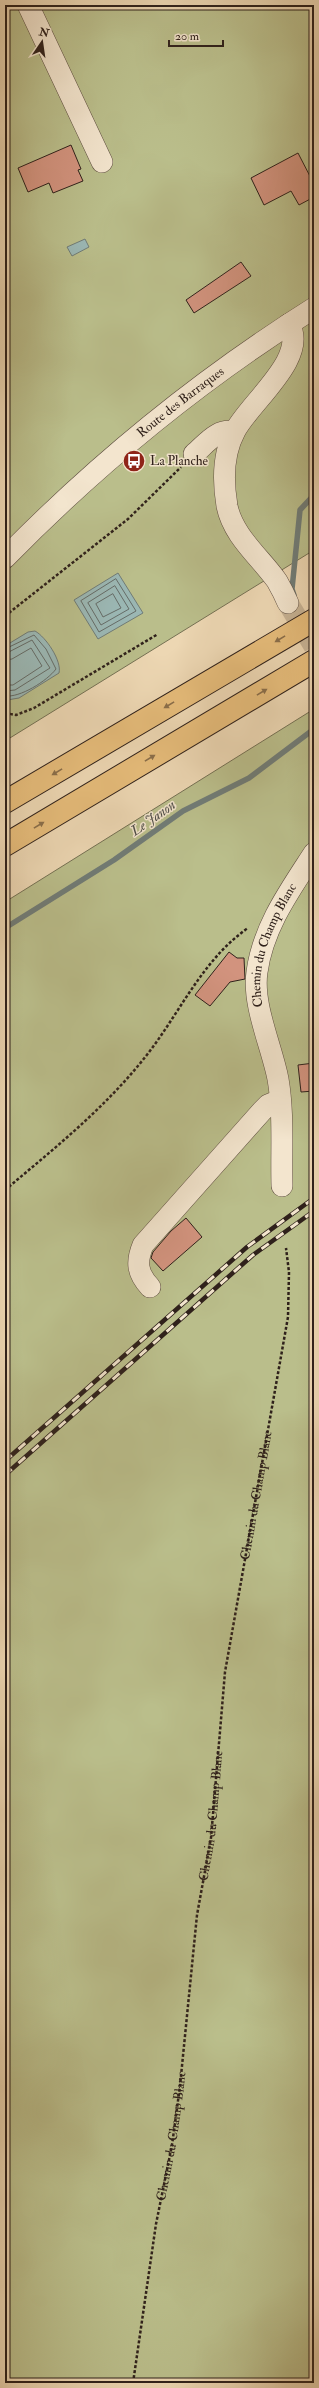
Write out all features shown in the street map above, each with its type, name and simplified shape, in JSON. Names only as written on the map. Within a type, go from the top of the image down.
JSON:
[{"type":"highway","points":[[5,802],[314,620]]},
{"type":"highway","points":[[5,845],[314,661]]},
{"type":"street","points":[[28,5],[102,162]]},
{"type":"street","name":"Route des Barraques","points":[[5,558],[110,457],[172,406],[314,308]]},
{"type":"street","points":[[288,603],[278,582],[236,529],[227,507],[225,484],[226,458],[234,432],[248,410],[283,369],[295,339],[289,324]]},
{"type":"street","points":[[194,454],[217,434],[224,431],[234,432]]},
{"type":"street","name":"Chemin du Champ Blanc","points":[[282,1186],[280,1100],[278,1080],[258,1000],[256,974],[262,949],[281,902],[314,853]]},
{"type":"street","points":[[150,1286],[139,1272],[139,1254],[142,1244],[262,1111],[268,1105],[280,1100]]},
{"type":"path","points":[[5,616],[128,518],[194,454]]},
{"type":"path","points":[[5,713],[16,715],[34,708],[158,634]]},
{"type":"path","points":[[5,1190],[73,1133],[112,1094],[146,1056],[190,990],[222,950],[232,939],[249,927]]},
{"type":"path","name":"Chemin du Champ Blanc","points":[[133,2383],[156,2224],[172,2145],[180,2086],[196,1915],[211,1838],[225,1672],[288,1318],[289,1272],[286,1248]]},
{"type":"green space","points":[[5,5],[314,5],[314,550],[5,741]]},
{"type":"green space","points":[[314,709],[314,2383],[5,2383],[5,902]]},
{"type":"water","points":[[85,239],[89,247],[72,256],[67,247]]},
{"type":"water","points":[[118,573],[143,613],[98,639],[74,600]]},
{"type":"water","points":[[35,631],[44,638],[56,656],[59,673],[19,698],[7,700],[5,646],[28,632]]},
{"type":"building","points":[[71,145],[81,169],[78,170],[83,181],[53,193],[49,183],[28,192],[18,168]]},
{"type":"building","points":[[298,153],[314,184],[314,197],[299,205],[291,191],[264,205],[251,178]]},
{"type":"building","points":[[241,262],[251,276],[194,313],[186,300]]},
{"type":"building","points":[[229,952],[237,958],[244,958],[245,979],[230,982],[210,1006],[195,995]]},
{"type":"building","points":[[314,1063],[314,1091],[301,1092],[298,1065]]},
{"type":"building","points":[[186,1218],[202,1237],[163,1271],[151,1258],[153,1252],[171,1231]]},
{"type":"waterway","name":"Le Janon","points":[[294,595],[292,589],[300,510],[314,495]]},
{"type":"waterway","name":"Le Janon","points":[[5,928],[114,860],[183,811],[249,778],[314,729]]},
{"type":"tunnel","points":[[288,603],[314,646]]},
{"type":"railway","points":[[5,1461],[247,1247],[314,1198]]},
{"type":"railway","points":[[5,1475],[253,1255],[314,1211]]},
{"type":"place","name":"La Planche","points":[[134,461]]}]
